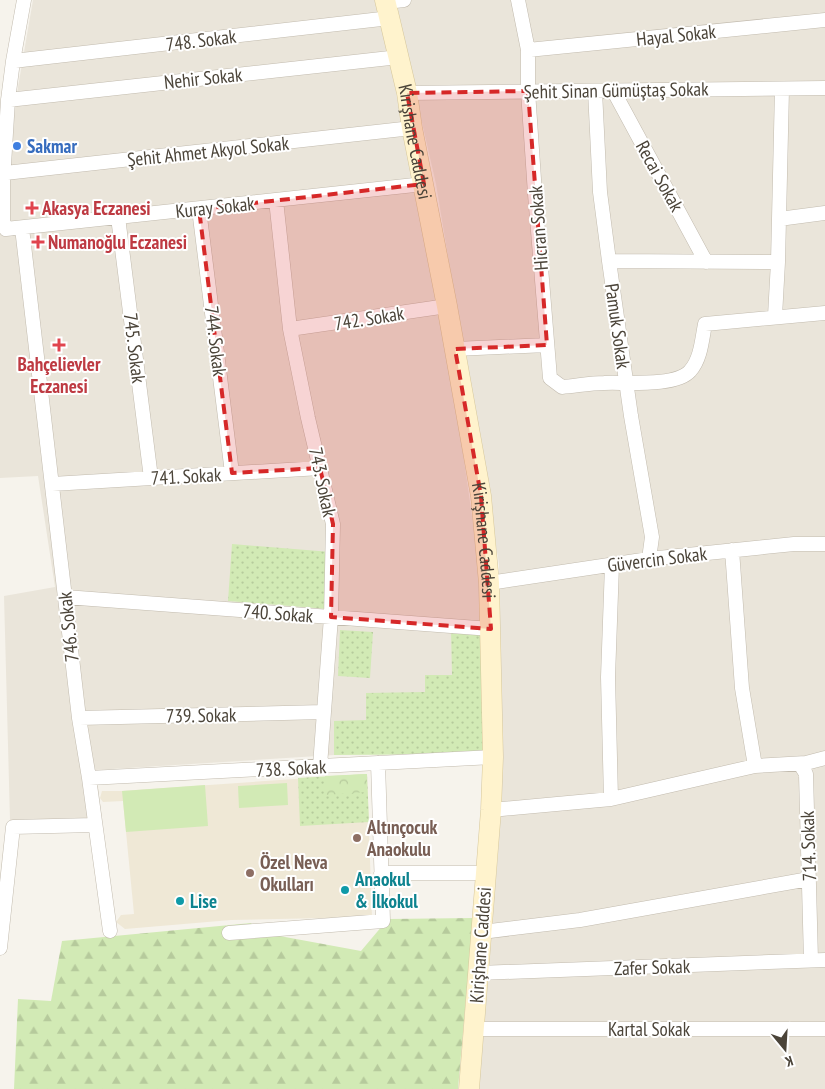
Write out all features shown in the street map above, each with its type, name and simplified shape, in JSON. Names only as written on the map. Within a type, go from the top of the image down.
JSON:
[{"type":"street","points":[[3,178],[8,100],[24,0]]},
{"type":"street","name":"Hicran Sokak","points":[[518,0],[528,50],[528,91],[550,378],[562,387],[672,380],[689,372],[698,358],[705,324],[775,316]]},
{"type":"street","name":"748. Sokak","points":[[13,61],[391,5]]},
{"type":"street","name":"Kirişhane Caddesi","points":[[391,5],[412,128],[447,306],[481,496],[489,583],[493,758],[491,810],[469,1089]]},
{"type":"street","name":"Hayal Sokak","points":[[528,50],[825,20]]},
{"type":"street","name":"Nehir Sokak","points":[[8,100],[399,57]]},
{"type":"street","points":[[782,88],[775,316],[825,313]]},
{"type":"street","name":"Şehit Sinan Gümüştaş Sokak","points":[[407,93],[825,88]]},
{"type":"street","name":"Pamuk Sokak","points":[[595,90],[600,192],[626,384],[652,537],[649,559]]},
{"type":"street","name":"Recai Sokak","points":[[613,90],[706,262]]},
{"type":"street","name":"Şehit Ahmet Akyol Sokak","points":[[3,178],[412,128]]},
{"type":"street","name":"Kuray Sokak","points":[[3,178],[6,230],[424,184]]},
{"type":"street","name":"743. Sokak","points":[[276,200],[290,329],[332,524],[331,617],[320,766]]},
{"type":"street","name":"744. Sokak","points":[[199,208],[232,473]]},
{"type":"street","points":[[779,219],[825,213]]},
{"type":"street","name":"745. Sokak","points":[[118,217],[151,478]]},
{"type":"street","name":"746. Sokak","points":[[22,228],[78,718],[89,778],[110,930]]},
{"type":"street","points":[[608,261],[778,262]]},
{"type":"street","name":"742. Sokak","points":[[290,329],[447,306]]},
{"type":"street","points":[[455,349],[547,345]]},
{"type":"street","name":"741. Sokak","points":[[52,484],[320,468]]},
{"type":"street","name":"Güvercin Sokak","points":[[489,583],[649,559],[794,544],[825,544]]},
{"type":"street","points":[[732,550],[742,688],[755,766]]},
{"type":"street","points":[[611,799],[608,677],[612,564]]},
{"type":"street","name":"740. Sokak","points":[[65,597],[491,629]]},
{"type":"street","name":"739. Sokak","points":[[78,718],[323,712]]},
{"type":"street","name":"738. Sokak","points":[[89,778],[493,758]]},
{"type":"street","points":[[491,810],[611,799],[755,766],[800,764],[825,758]]},
{"type":"street","points":[[229,933],[383,921],[378,763]]},
{"type":"street","name":"714. Sokak","points":[[800,764],[806,774],[809,879],[818,960]]},
{"type":"street","points":[[0,948],[13,827],[94,825]]},
{"type":"street","points":[[381,874],[486,873]]},
{"type":"street","points":[[482,932],[580,920],[809,879]]},
{"type":"street","name":"Zafer Sokak","points":[[479,973],[818,960]]},
{"type":"street","name":"Kartal Sokak","points":[[474,1029],[825,1029]]},
{"type":"highlighted area","points":[[528,91],[547,345],[455,349],[481,496],[491,629],[331,617],[333,524],[320,468],[232,473],[199,209],[424,184],[407,93]]},
{"type":"shaded area","points":[[33,0],[375,0],[386,42],[450,363],[487,632],[452,675],[425,692],[366,721],[334,721],[334,755],[96,770],[102,820],[10,820],[4,596],[55,587],[38,476],[0,478],[0,217],[18,87]]},
{"type":"shaded area","points":[[394,0],[825,0],[825,1089],[476,1089],[498,855],[501,757],[499,564],[436,184]]},
{"type":"shaded area","name":"Özel Neva Okulları","points":[[367,774],[372,917],[231,920],[125,929],[116,922],[121,915],[134,914],[123,801],[103,802],[100,798],[102,791]]},
{"type":"green space","points":[[232,544],[331,552],[327,609],[228,601]]},
{"type":"green space","points":[[487,628],[488,754],[334,755],[334,721],[366,720],[366,693],[425,692],[425,675],[452,675],[451,629]]},
{"type":"green space","points":[[340,630],[373,632],[370,678],[338,676]]},
{"type":"green space","points":[[367,774],[369,822],[300,826],[298,778]]},
{"type":"green space","points":[[367,774],[367,792],[325,795],[325,776]]},
{"type":"green space","points":[[287,783],[288,805],[239,808],[238,786]]},
{"type":"green space","points":[[205,785],[208,826],[126,832],[122,791]]},
{"type":"green space","points":[[473,918],[458,1089],[14,1089],[18,999],[51,1001],[62,941],[251,923],[258,932],[361,951],[388,919]]},
{"type":"place","name":"Sakmar","points":[[17,146]]},
{"type":"place","name":"Akasya Eczanesi","points":[[32,208]]},
{"type":"place","name":"Numanoğlu Eczanesi","points":[[38,242]]},
{"type":"place","name":"Bahçelievler Eczanesi","points":[[59,345]]},
{"type":"place","name":"Altınçocuk Anaokulu","points":[[357,838]]},
{"type":"place","name":"Özel Neva Okulları","points":[[250,873]]},
{"type":"place","name":"Anaokul & İlkokul","points":[[345,890]]},
{"type":"place","name":"Lise","points":[[180,901]]}]
